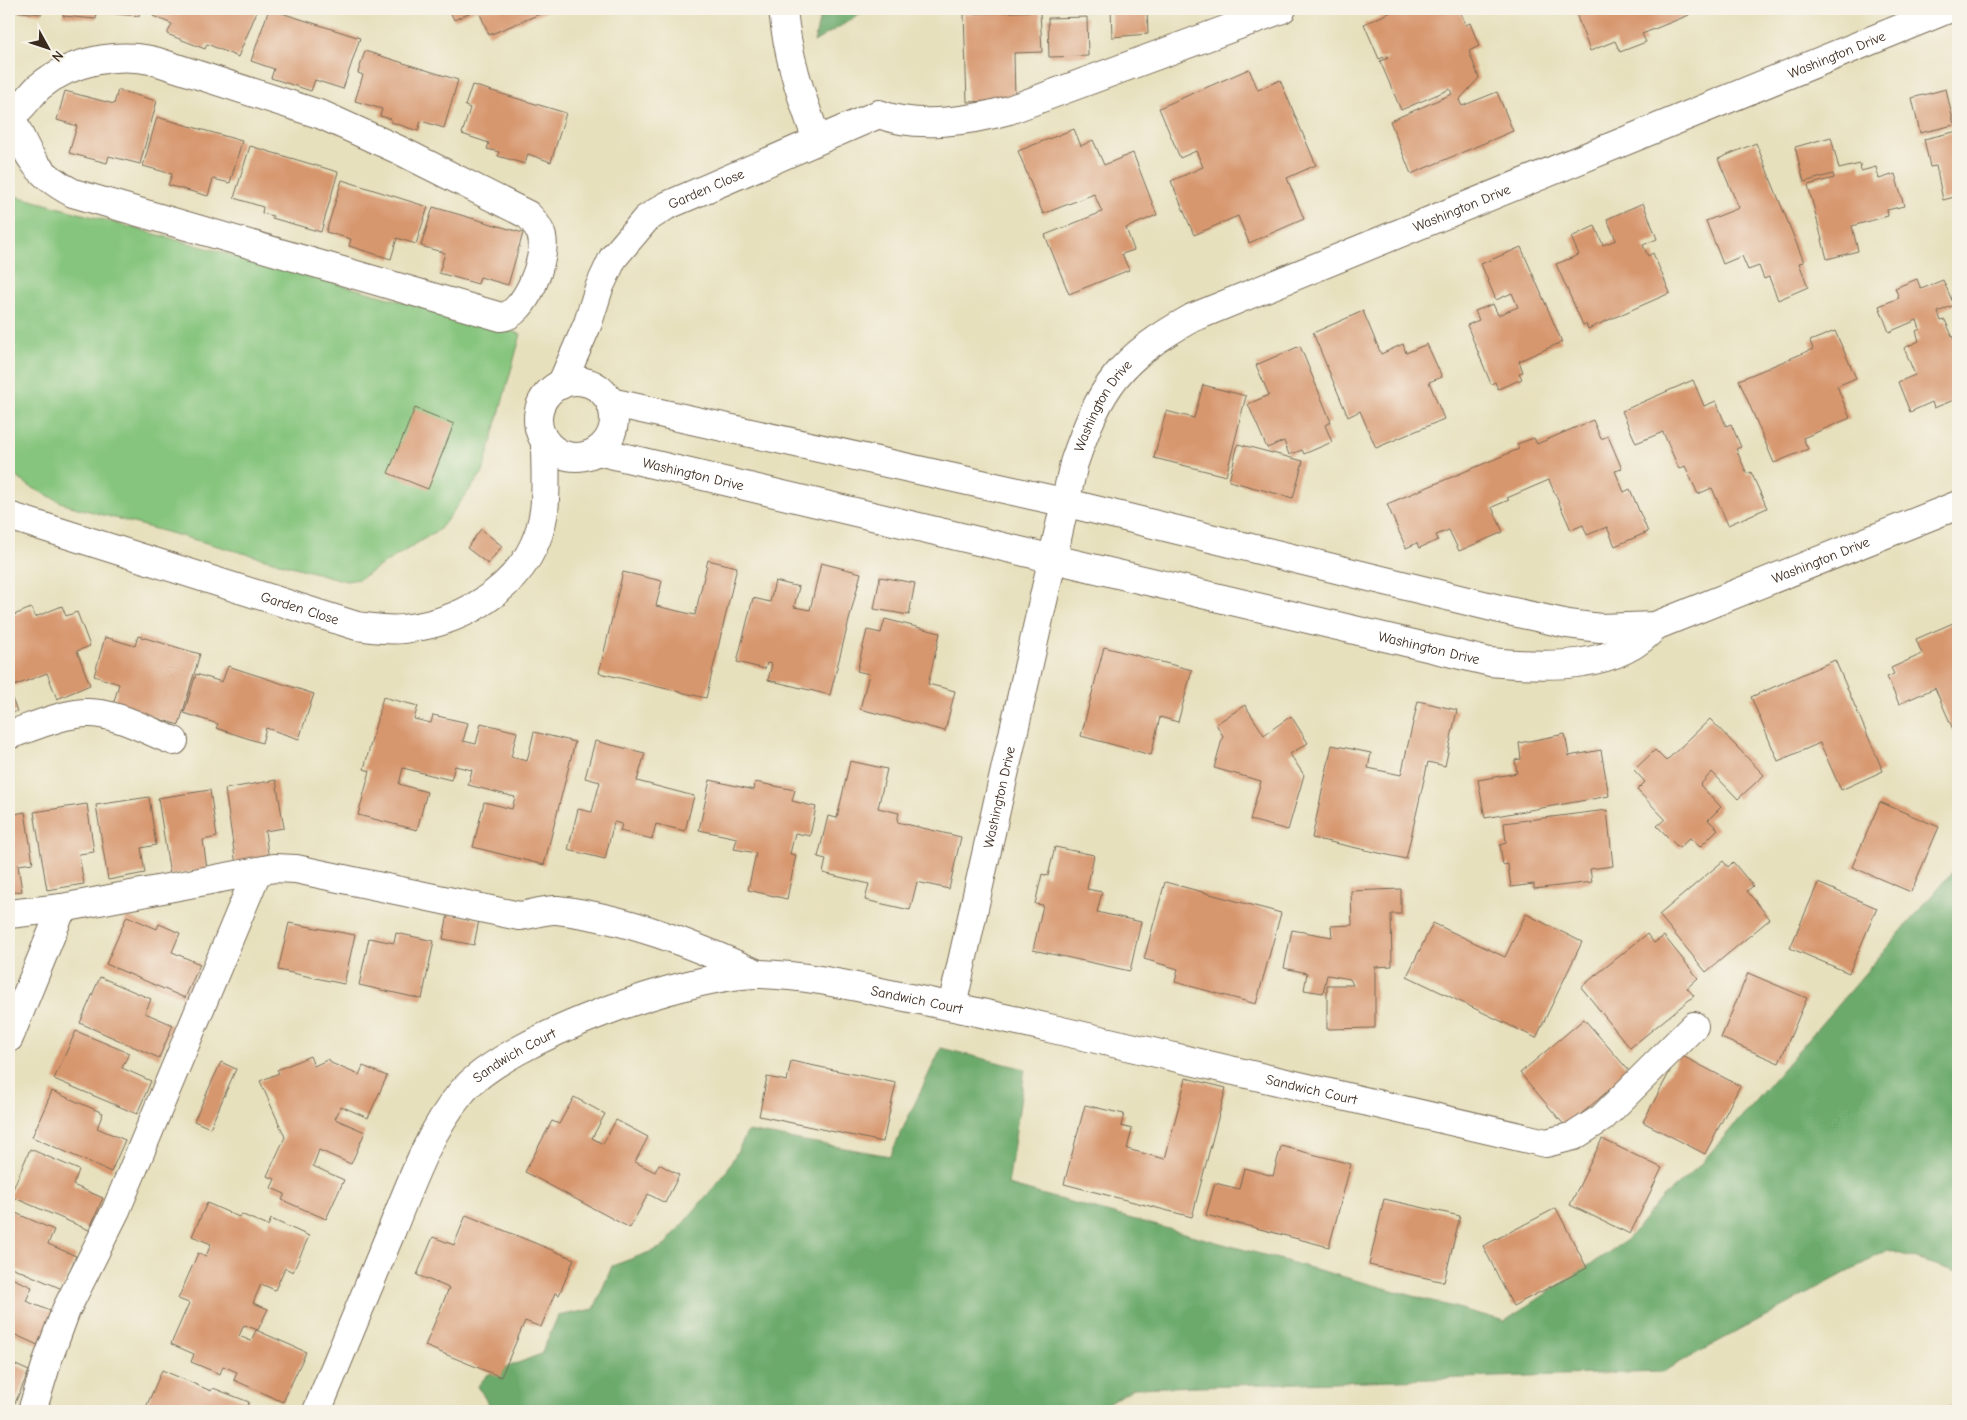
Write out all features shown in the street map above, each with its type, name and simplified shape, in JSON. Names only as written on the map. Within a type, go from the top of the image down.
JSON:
[{"type":"street","points":[[782,9],[788,50],[798,88],[817,140]]},
{"type":"street","name":"Garden Close","points":[[560,385],[588,323],[599,288],[613,258],[646,220],[690,194],[879,114],[897,121],[960,121],[1009,110],[1282,9]]},
{"type":"street","name":"Washington Drive","points":[[952,1006],[1063,502],[1088,422],[1100,397],[1133,358],[1148,344],[1192,318],[1948,9]]},
{"type":"street","points":[[113,58],[140,58],[156,61],[322,115],[398,150],[528,215],[537,225],[542,237],[543,252],[539,268],[524,301],[507,316],[424,295],[72,193],[53,183],[39,171],[29,156],[10,116],[40,87],[58,75],[86,64],[113,58]]},
{"type":"street","name":"Garden Close","points":[[588,323],[601,393]]},
{"type":"street","points":[[577,381],[601,393],[613,410],[612,429],[609,438],[587,454],[565,456],[554,450],[545,442],[538,426],[539,409],[551,390],[560,385],[577,381]]},
{"type":"street","name":"Washington Drive","points":[[601,393],[1568,624],[1609,628],[1655,626],[1958,505]]},
{"type":"street","name":"Garden Close","points":[[9,516],[357,626],[402,629],[449,618],[471,608],[505,587],[530,552],[544,511],[545,442]]},
{"type":"street","name":"Garden Close","points":[[544,511],[587,454]]},
{"type":"street","name":"Washington Drive","points":[[587,454],[1051,558],[1490,662],[1548,665],[1607,656],[1634,647],[1655,626]]},
{"type":"street","points":[[9,735],[71,715],[86,713],[111,716],[174,741]]},
{"type":"street","points":[[9,914],[62,908],[274,868],[296,869],[519,916],[554,910],[635,925],[685,942],[759,974]]},
{"type":"street","points":[[32,1411],[48,1358],[66,1310],[116,1210],[257,872]]},
{"type":"street","points":[[9,1038],[62,908]]},
{"type":"street","name":"Sandwich Court","points":[[317,1411],[414,1175],[441,1120],[462,1090],[510,1053],[570,1026],[693,984],[718,978],[759,974],[840,984],[952,1006],[1546,1143],[1574,1136],[1602,1118],[1694,1026]]},
{"type":"green space","points":[[822,9],[869,9],[814,42]]},
{"type":"green space","points":[[9,194],[521,334],[483,472],[440,529],[359,579],[346,581],[67,505],[31,487],[9,472]]},
{"type":"green space","points":[[1958,865],[1958,1272],[1888,1250],[1662,1372],[1134,1388],[1095,1411],[492,1411],[478,1386],[487,1375],[541,1354],[558,1316],[594,1309],[612,1266],[663,1247],[725,1174],[748,1131],[890,1156],[941,1048],[1025,1069],[1008,1185],[1505,1321],[1627,1240],[1662,1198],[1699,1166]]},
{"type":"building","points":[[11,9],[43,9],[42,14],[10,11]]},
{"type":"building","points":[[63,9],[140,9],[139,16],[97,12],[96,19],[63,16]]},
{"type":"building","points":[[156,9],[258,9],[238,57],[207,44],[205,49],[167,34],[172,24],[153,16]]},
{"type":"building","points":[[269,9],[360,38],[343,89],[315,80],[311,91],[271,78],[274,69],[251,61]]},
{"type":"building","points":[[449,9],[478,9],[454,20]]},
{"type":"building","points":[[478,9],[552,9],[489,35]]},
{"type":"building","points":[[1111,9],[1147,9],[1148,34],[1112,37]]},
{"type":"building","points":[[1398,9],[1459,9],[1466,25],[1470,23],[1479,46],[1469,51],[1479,78],[1459,100],[1462,106],[1497,92],[1513,131],[1411,174],[1390,121],[1452,94],[1450,89],[1401,110],[1380,61],[1388,58],[1387,56],[1379,59],[1364,24]]},
{"type":"building","points":[[1582,9],[1687,9],[1689,15],[1642,34],[1646,42],[1620,52],[1615,41],[1590,51],[1575,11]]},
{"type":"building","points":[[1040,11],[1042,52],[1014,53],[1015,100],[967,102],[964,14]]},
{"type":"building","points":[[1087,17],[1088,56],[1049,57],[1048,18]]},
{"type":"building","points":[[365,51],[458,80],[444,128],[421,121],[418,131],[391,122],[391,119],[380,116],[382,109],[355,101],[363,75],[358,73]]},
{"type":"building","points":[[1249,69],[1258,90],[1280,80],[1316,165],[1287,178],[1304,219],[1249,243],[1238,216],[1194,235],[1171,181],[1203,167],[1196,151],[1180,158],[1159,108]]},
{"type":"building","points":[[472,85],[566,113],[551,162],[528,154],[525,164],[498,156],[499,152],[487,149],[489,143],[462,134],[470,108],[465,106]]},
{"type":"building","points":[[1946,89],[1954,125],[1920,133],[1912,98]]},
{"type":"building","points":[[118,90],[157,101],[140,164],[109,156],[107,163],[69,153],[77,126],[57,120],[65,91],[114,104]]},
{"type":"building","points":[[157,117],[242,141],[230,183],[213,179],[208,196],[168,185],[172,174],[143,166]]},
{"type":"building","points":[[1074,129],[1081,146],[1093,140],[1104,165],[1133,153],[1157,215],[1126,228],[1134,250],[1122,254],[1129,270],[1069,294],[1045,235],[1102,212],[1094,194],[1043,214],[1018,151]]},
{"type":"building","points":[[1958,131],[1958,196],[1943,200],[1936,166],[1930,167],[1924,139]]},
{"type":"building","points":[[1831,137],[1839,169],[1860,164],[1861,171],[1876,167],[1879,179],[1895,174],[1904,206],[1887,210],[1888,216],[1852,226],[1858,251],[1827,259],[1808,185],[1834,178],[1833,174],[1804,182],[1795,147]]},
{"type":"building","points":[[1756,143],[1804,262],[1799,263],[1808,287],[1778,300],[1769,277],[1764,279],[1759,266],[1748,270],[1742,256],[1723,264],[1706,221],[1739,208],[1718,159]]},
{"type":"building","points":[[250,146],[338,172],[321,232],[272,218],[273,216],[262,213],[263,207],[234,198]]},
{"type":"building","points":[[342,180],[428,207],[416,244],[397,238],[391,259],[349,246],[351,239],[326,232]]},
{"type":"building","points":[[1643,203],[1657,239],[1643,245],[1648,256],[1653,253],[1670,293],[1588,329],[1586,324],[1583,325],[1556,264],[1579,255],[1571,237],[1595,226],[1603,245],[1616,240],[1607,219]]},
{"type":"building","points":[[433,207],[523,233],[508,285],[480,277],[478,284],[439,273],[445,253],[421,246]]},
{"type":"building","points":[[1521,247],[1562,342],[1519,361],[1523,372],[1519,373],[1522,379],[1498,389],[1495,382],[1491,384],[1467,325],[1479,320],[1475,311],[1493,304],[1498,315],[1518,307],[1512,293],[1496,300],[1481,264]]},
{"type":"building","points":[[1917,279],[1921,289],[1943,280],[1954,305],[1938,312],[1941,321],[1945,320],[1958,349],[1958,409],[1954,400],[1934,408],[1932,402],[1910,412],[1898,382],[1915,375],[1904,348],[1919,341],[1916,331],[1920,329],[1917,320],[1889,332],[1879,306],[1899,298],[1895,288]]},
{"type":"building","points":[[1363,311],[1381,354],[1403,344],[1406,353],[1427,344],[1442,377],[1429,382],[1444,419],[1376,448],[1360,411],[1348,417],[1313,333]]},
{"type":"building","points":[[1835,331],[1856,378],[1837,386],[1850,418],[1803,438],[1808,449],[1774,463],[1739,380],[1813,349],[1810,341]]},
{"type":"building","points":[[1300,346],[1331,422],[1325,425],[1332,442],[1304,454],[1302,450],[1289,455],[1284,441],[1267,448],[1248,404],[1269,395],[1256,365]]},
{"type":"building","points":[[1693,380],[1704,406],[1716,401],[1726,426],[1731,424],[1741,447],[1736,449],[1747,474],[1751,472],[1767,508],[1728,525],[1712,488],[1698,494],[1685,466],[1679,469],[1663,432],[1636,443],[1622,411]]},
{"type":"building","points":[[1203,385],[1246,396],[1226,476],[1154,458],[1166,411],[1194,418]]},
{"type":"building","points":[[415,408],[454,424],[428,489],[388,473]]},
{"type":"building","points":[[1593,420],[1601,439],[1608,436],[1622,469],[1615,471],[1624,492],[1630,489],[1648,532],[1615,546],[1607,527],[1587,535],[1583,525],[1571,530],[1549,480],[1507,498],[1509,500],[1492,507],[1503,532],[1459,551],[1449,530],[1436,535],[1438,540],[1419,548],[1417,543],[1406,548],[1387,504],[1519,449],[1517,444],[1534,438],[1537,444]]},
{"type":"building","points":[[1238,444],[1303,461],[1293,498],[1229,481]]},
{"type":"building","points":[[481,529],[502,546],[488,564],[467,548]]},
{"type":"building","points":[[708,560],[737,567],[706,698],[599,673],[623,572],[662,581],[656,606],[695,615]]},
{"type":"building","points":[[821,563],[861,573],[830,695],[768,680],[772,664],[767,663],[765,669],[737,662],[753,598],[770,602],[775,581],[799,587],[794,607],[810,610]]},
{"type":"building","points":[[880,577],[915,583],[909,615],[874,609]]},
{"type":"building","points":[[62,606],[66,616],[77,612],[90,646],[77,651],[90,685],[57,699],[47,673],[14,686],[9,672],[9,617],[31,608],[35,617]]},
{"type":"building","points":[[885,619],[940,633],[928,684],[955,691],[945,731],[860,709],[869,674],[857,671],[867,630],[881,633]]},
{"type":"building","points":[[1953,623],[1958,635],[1958,654],[1954,656],[1958,665],[1958,733],[1955,734],[1935,688],[1899,704],[1887,677],[1894,674],[1891,668],[1922,654],[1916,639]]},
{"type":"building","points":[[138,636],[200,654],[179,725],[113,705],[119,684],[94,676],[105,637],[135,646]]},
{"type":"building","points":[[1104,647],[1192,670],[1178,722],[1160,717],[1151,755],[1081,736]]},
{"type":"building","points":[[1835,660],[1883,771],[1841,790],[1820,743],[1778,761],[1751,697]]},
{"type":"building","points":[[228,666],[314,694],[299,739],[266,728],[262,743],[216,728],[218,724],[184,713],[196,674],[222,682]]},
{"type":"building","points":[[9,691],[17,711],[9,715]]},
{"type":"building","points":[[383,697],[418,706],[414,719],[431,723],[433,715],[468,723],[463,741],[476,744],[481,723],[517,732],[511,757],[527,761],[534,732],[575,742],[544,865],[473,847],[484,802],[512,809],[515,797],[468,785],[472,770],[455,766],[451,780],[403,768],[399,784],[427,792],[417,830],[358,815],[370,771],[364,769]]},
{"type":"building","points":[[1418,701],[1457,710],[1445,766],[1428,762],[1406,859],[1312,838],[1332,745],[1371,753],[1368,768],[1401,775]]},
{"type":"building","points":[[1245,705],[1264,735],[1291,716],[1308,743],[1290,754],[1304,775],[1288,830],[1250,820],[1261,781],[1214,768],[1223,736],[1216,724]]},
{"type":"building","points":[[1710,719],[1764,775],[1738,799],[1712,772],[1700,785],[1721,807],[1708,820],[1718,829],[1700,847],[1690,838],[1679,848],[1657,826],[1665,819],[1637,790],[1645,782],[1634,770],[1655,750],[1666,761]]},
{"type":"building","points":[[1565,734],[1569,756],[1601,750],[1609,796],[1485,818],[1478,780],[1517,773],[1515,760],[1521,759],[1519,743]]},
{"type":"building","points":[[595,741],[645,753],[637,781],[694,796],[685,831],[656,824],[652,839],[620,831],[622,824],[614,822],[605,859],[568,850],[578,809],[592,812],[600,782],[585,778]]},
{"type":"building","points":[[850,761],[887,769],[878,808],[899,813],[897,822],[961,837],[949,889],[917,882],[910,910],[865,900],[869,884],[823,873],[826,859],[818,857],[828,816],[837,818]]},
{"type":"building","points":[[276,780],[284,828],[265,831],[269,860],[236,865],[225,789]]},
{"type":"building","points":[[710,780],[754,790],[755,782],[795,790],[792,801],[816,807],[810,836],[795,833],[790,854],[796,855],[787,899],[748,890],[756,853],[734,849],[737,838],[699,830]]},
{"type":"building","points":[[210,790],[217,837],[203,840],[207,869],[170,875],[158,798]]},
{"type":"building","points":[[149,797],[156,845],[141,848],[145,873],[108,880],[96,805]]},
{"type":"building","points":[[1880,802],[1939,827],[1911,892],[1852,867]]},
{"type":"building","points":[[87,804],[94,852],[79,854],[84,884],[47,890],[34,812]]},
{"type":"building","points":[[1607,810],[1613,866],[1590,869],[1592,882],[1534,889],[1534,884],[1511,887],[1508,864],[1503,865],[1500,845],[1506,843],[1504,823]]},
{"type":"building","points":[[25,812],[33,863],[18,865],[22,891],[9,893],[9,815]]},
{"type":"building","points":[[1055,847],[1094,855],[1087,889],[1102,892],[1097,912],[1141,922],[1130,971],[1033,950],[1043,905],[1035,904],[1042,874],[1048,876]]},
{"type":"building","points":[[1723,861],[1728,867],[1733,862],[1753,886],[1747,891],[1770,919],[1706,972],[1659,915]]},
{"type":"building","points":[[1165,882],[1281,913],[1256,1004],[1175,982],[1178,969],[1144,959]]},
{"type":"building","points":[[1818,883],[1877,908],[1849,973],[1790,948]]},
{"type":"building","points":[[1401,889],[1401,914],[1391,914],[1392,966],[1375,967],[1375,1028],[1327,1029],[1327,985],[1353,985],[1350,979],[1327,975],[1323,993],[1304,990],[1307,973],[1284,968],[1292,930],[1332,937],[1331,926],[1352,925],[1351,891]]},
{"type":"building","points":[[448,914],[479,920],[474,945],[443,939]]},
{"type":"building","points":[[1526,914],[1582,942],[1536,1038],[1407,976],[1433,923],[1505,957]]},
{"type":"building","points":[[127,916],[157,929],[159,924],[180,933],[172,952],[200,964],[185,998],[106,964]]},
{"type":"building","points":[[289,923],[355,935],[344,984],[278,970]]},
{"type":"building","points":[[396,933],[434,941],[422,999],[359,985],[369,938],[394,943]]},
{"type":"building","points":[[1647,934],[1654,943],[1664,936],[1698,978],[1687,988],[1694,996],[1630,1048],[1581,987]]},
{"type":"building","points":[[1748,973],[1807,998],[1779,1063],[1721,1038]]},
{"type":"building","points":[[100,977],[151,999],[145,1013],[173,1025],[159,1058],[80,1023]]},
{"type":"building","points":[[1584,1019],[1630,1072],[1566,1127],[1520,1073]]},
{"type":"building","points":[[76,1031],[129,1053],[122,1068],[151,1081],[137,1114],[54,1079]]},
{"type":"building","points":[[1679,1054],[1740,1086],[1705,1154],[1643,1122]]},
{"type":"building","points":[[310,1056],[314,1066],[329,1059],[331,1063],[359,1075],[363,1066],[387,1076],[368,1118],[341,1106],[335,1119],[365,1132],[351,1164],[319,1150],[313,1166],[344,1180],[326,1219],[282,1200],[285,1194],[271,1188],[275,1179],[267,1176],[285,1137],[260,1081],[279,1073],[277,1070]]},
{"type":"building","points":[[791,1061],[896,1083],[883,1142],[759,1116],[767,1077],[787,1081]]},
{"type":"building","points":[[221,1062],[236,1069],[210,1128],[194,1121]]},
{"type":"building","points":[[1186,1078],[1226,1088],[1192,1217],[1064,1184],[1085,1105],[1124,1114],[1121,1126],[1132,1129],[1127,1149],[1165,1159]]},
{"type":"building","points":[[52,1091],[103,1113],[97,1128],[125,1140],[111,1172],[32,1137]]},
{"type":"building","points":[[574,1097],[605,1114],[592,1138],[603,1144],[616,1120],[648,1137],[635,1162],[655,1172],[659,1164],[679,1175],[665,1203],[648,1194],[630,1228],[525,1172],[552,1121],[559,1124]]},
{"type":"building","points":[[1602,1139],[1662,1168],[1630,1234],[1570,1205]]},
{"type":"building","points":[[1281,1146],[1351,1164],[1329,1247],[1206,1215],[1215,1183],[1239,1189],[1244,1168],[1273,1176]]},
{"type":"building","points":[[30,1149],[79,1170],[73,1185],[103,1198],[89,1230],[10,1196]]},
{"type":"building","points":[[1384,1199],[1460,1216],[1444,1282],[1369,1265]]},
{"type":"building","points":[[207,1203],[239,1217],[241,1214],[268,1226],[271,1219],[309,1236],[293,1272],[285,1268],[275,1290],[261,1284],[253,1303],[268,1309],[258,1330],[244,1325],[239,1336],[251,1341],[256,1330],[306,1352],[283,1402],[234,1380],[237,1372],[223,1366],[220,1374],[191,1362],[194,1354],[171,1344],[189,1303],[178,1299],[198,1253],[206,1256],[211,1244],[192,1236]]},
{"type":"building","points":[[1556,1208],[1587,1268],[1513,1306],[1483,1246]]},
{"type":"building","points":[[9,1210],[54,1230],[48,1244],[76,1256],[62,1289],[9,1266]]},
{"type":"building","points":[[466,1215],[574,1259],[559,1295],[555,1293],[541,1327],[525,1321],[501,1377],[425,1346],[449,1288],[417,1275],[433,1237],[454,1245]]},
{"type":"building","points":[[9,1277],[32,1287],[26,1301],[55,1313],[40,1346],[9,1332]]},
{"type":"building","points":[[9,1362],[29,1371],[15,1403],[9,1400]]},
{"type":"building","points":[[162,1370],[211,1391],[213,1388],[249,1402],[245,1411],[148,1411],[150,1406],[147,1405]]},
{"type":"building","points":[[1958,1403],[1958,1411],[1938,1411]]}]
